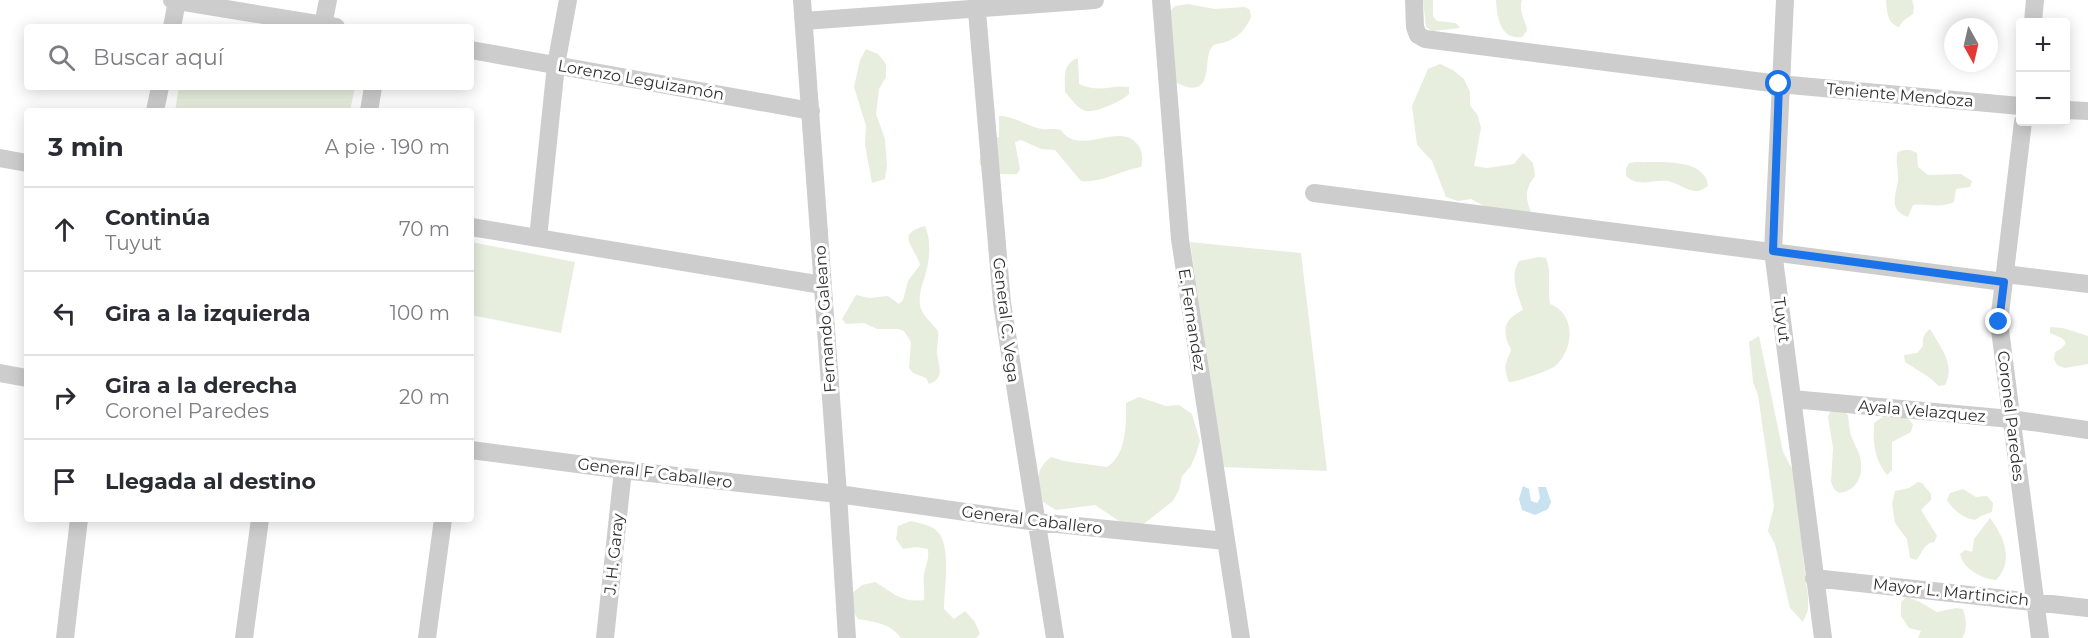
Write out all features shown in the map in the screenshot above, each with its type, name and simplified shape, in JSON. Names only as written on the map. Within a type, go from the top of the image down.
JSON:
[{"type":"street","points":[[172,0],[317,24]]},
{"type":"street","points":[[327,0],[329,24]]},
{"type":"street","points":[[538,238],[556,65],[568,0]]},
{"type":"street","name":"Fernando Galeano","points":[[802,0],[847,638]]},
{"type":"street","points":[[804,21],[976,4],[1095,0]]},
{"type":"street","name":"E. Fernandez","points":[[1161,0],[1180,239],[1241,638]]},
{"type":"street","name":"Teniente Mendoza","points":[[1414,0],[1415,27],[1418,35],[1425,39],[1779,84],[2016,106]]},
{"type":"street","name":"Tuyut","points":[[1785,0],[1779,84],[1773,251],[1823,638]]},
{"type":"street","points":[[2033,18],[2035,0]]},
{"type":"street","points":[[173,24],[177,1]]},
{"type":"street","name":"General C. Vega","points":[[976,4],[1002,303],[1055,638]]},
{"type":"street","name":"Lorenzo Leguizamón","points":[[474,51],[811,111]]},
{"type":"street","points":[[156,108],[159,90]]},
{"type":"street","points":[[370,108],[372,90]]},
{"type":"street","points":[[2070,110],[2088,111]]},
{"type":"street","name":"Coronel Paredes","points":[[2023,126],[1999,322],[2040,638]]},
{"type":"street","points":[[0,158],[24,162]]},
{"type":"street","points":[[1314,193],[1773,251],[2004,278],[2088,284]]},
{"type":"street","points":[[474,227],[822,285]]},
{"type":"street","points":[[0,373],[24,377]]},
{"type":"street","name":"Ayala Velazquez","points":[[1792,399],[2011,419],[2088,430]]},
{"type":"street","name":"General F Caballero","points":[[474,450],[838,494]]},
{"type":"street","name":"J. H. Garay","points":[[604,638],[623,470]]},
{"type":"street","name":"General Caballero","points":[[838,494],[1037,522],[1226,541]]},
{"type":"street","points":[[65,638],[80,522]]},
{"type":"street","points":[[244,638],[260,522]]},
{"type":"street","points":[[427,638],[443,522]]},
{"type":"street","name":"Mayor L. Martincich","points":[[1814,578],[2088,608]]},
{"type":"green space","points":[[1423,0],[1433,0],[1433,16],[1437,21],[1456,23],[1460,28],[1432,31],[1426,27]]},
{"type":"green space","points":[[1496,0],[1522,0],[1522,12],[1527,31],[1522,37],[1509,35],[1504,31],[1497,13]]},
{"type":"green space","points":[[1886,0],[1912,0],[1913,14],[1899,27],[1895,25],[1888,16]]},
{"type":"green space","points":[[1188,4],[1215,9],[1245,7],[1250,10],[1251,17],[1237,36],[1212,47],[1209,52],[1206,76],[1203,83],[1197,87],[1188,87],[1175,82],[1170,11],[1175,6]]},
{"type":"green space","points":[[866,49],[878,54],[886,64],[886,77],[879,89],[876,114],[885,139],[887,166],[885,179],[872,183],[865,145],[866,126],[854,87],[860,60]]},
{"type":"green space","points":[[1078,58],[1079,84],[1100,89],[1129,87],[1129,94],[1115,103],[1096,110],[1086,111],[1080,108],[1065,92],[1067,67],[1069,63]]},
{"type":"green space","points":[[1440,64],[1453,70],[1464,79],[1470,92],[1470,105],[1478,116],[1481,128],[1474,166],[1487,168],[1514,164],[1523,153],[1533,163],[1535,176],[1527,193],[1531,212],[1495,212],[1471,199],[1458,201],[1446,197],[1432,161],[1417,145],[1412,106],[1428,69]]},
{"type":"green space","points":[[178,90],[354,90],[351,108],[176,108]]},
{"type":"green space","points":[[999,116],[1042,129],[1061,130],[1069,138],[1079,141],[1121,136],[1130,138],[1141,150],[1141,167],[1096,180],[1081,181],[1055,150],[1041,149],[1021,140],[1015,142],[1020,169],[1017,174],[985,170],[979,162],[993,138],[999,137]]},
{"type":"green space","points":[[1904,150],[1917,153],[1918,167],[1928,175],[1961,174],[1972,181],[1970,187],[1956,189],[1954,202],[1943,205],[1913,205],[1908,217],[1901,214],[1895,204],[1898,182],[1897,155],[1898,152]]},
{"type":"green space","points":[[1667,162],[1690,166],[1699,170],[1708,186],[1695,191],[1668,181],[1636,182],[1626,176],[1626,169],[1629,163]]},
{"type":"green space","points":[[925,226],[929,255],[920,304],[924,315],[938,331],[937,351],[940,370],[938,378],[929,384],[926,378],[913,373],[909,368],[911,342],[904,331],[877,329],[864,323],[846,324],[842,319],[856,295],[869,298],[888,296],[899,304],[903,300],[908,281],[920,265],[908,237],[916,229]]},
{"type":"green space","points":[[1190,242],[1301,253],[1327,471],[1223,467]]},
{"type":"green space","points":[[474,243],[575,262],[561,333],[474,316]]},
{"type":"green space","points":[[1546,258],[1549,269],[1550,304],[1565,316],[1570,333],[1569,343],[1561,360],[1554,367],[1509,382],[1506,366],[1511,350],[1505,331],[1512,317],[1523,310],[1515,286],[1516,267],[1519,261]]},
{"type":"green space","points":[[2050,327],[2063,328],[2088,336],[2088,364],[2065,368],[2057,365],[2054,359],[2055,352],[2066,343],[2062,338],[2050,333]]},
{"type":"green space","points":[[1930,329],[1948,363],[1949,370],[1945,385],[1939,386],[1905,362],[1904,355],[1917,353],[1923,346],[1924,336]]},
{"type":"green space","points":[[1759,336],[1783,452],[1796,476],[1803,515],[1803,556],[1808,610],[1803,622],[1790,608],[1775,544],[1768,531],[1774,506],[1758,395],[1753,382],[1749,342]]},
{"type":"green space","points":[[1139,397],[1166,406],[1179,405],[1192,414],[1200,441],[1191,466],[1182,476],[1179,490],[1173,501],[1141,526],[1128,527],[1095,505],[1056,510],[1043,502],[1038,477],[1046,462],[1051,457],[1107,467],[1114,461],[1122,447],[1126,403]]},
{"type":"green space","points":[[1831,410],[1843,411],[1848,415],[1850,433],[1861,463],[1858,481],[1851,489],[1839,493],[1831,482],[1833,448],[1828,417]]},
{"type":"green space","points":[[1897,415],[1910,420],[1913,425],[1911,432],[1892,442],[1892,470],[1887,475],[1875,451],[1874,423],[1884,416]]},
{"type":"green space","points":[[1918,482],[1922,483],[1931,494],[1931,500],[1921,510],[1937,536],[1916,560],[1910,558],[1907,539],[1895,523],[1892,504],[1895,491],[1909,488]]},
{"type":"green space","points":[[1963,489],[1976,497],[1987,496],[1993,503],[1992,512],[1975,520],[1959,513],[1947,500],[1950,493]]},
{"type":"green space","points":[[1990,518],[2003,540],[2006,557],[2002,573],[1996,580],[1985,578],[1969,569],[1960,554],[1965,550],[1972,552],[1974,539]]},
{"type":"green space","points":[[911,521],[932,527],[942,538],[946,557],[944,609],[954,619],[965,611],[975,622],[980,634],[976,638],[901,638],[887,626],[858,619],[850,607],[851,594],[862,585],[875,582],[903,599],[924,600],[928,549],[916,547],[903,549],[896,539],[898,526]]},
{"type":"green space","points":[[1907,597],[1937,612],[1963,609],[1966,628],[1962,638],[1918,638],[1921,631],[1909,628],[1901,616],[1901,602]]},
{"type":"water","points":[[1523,486],[1529,489],[1531,501],[1537,503],[1540,498],[1538,487],[1546,487],[1551,502],[1548,509],[1535,515],[1522,510],[1519,499]]},
{"type":"route","points":[[1779,84],[1773,251],[2004,282],[1999,322]]}]
